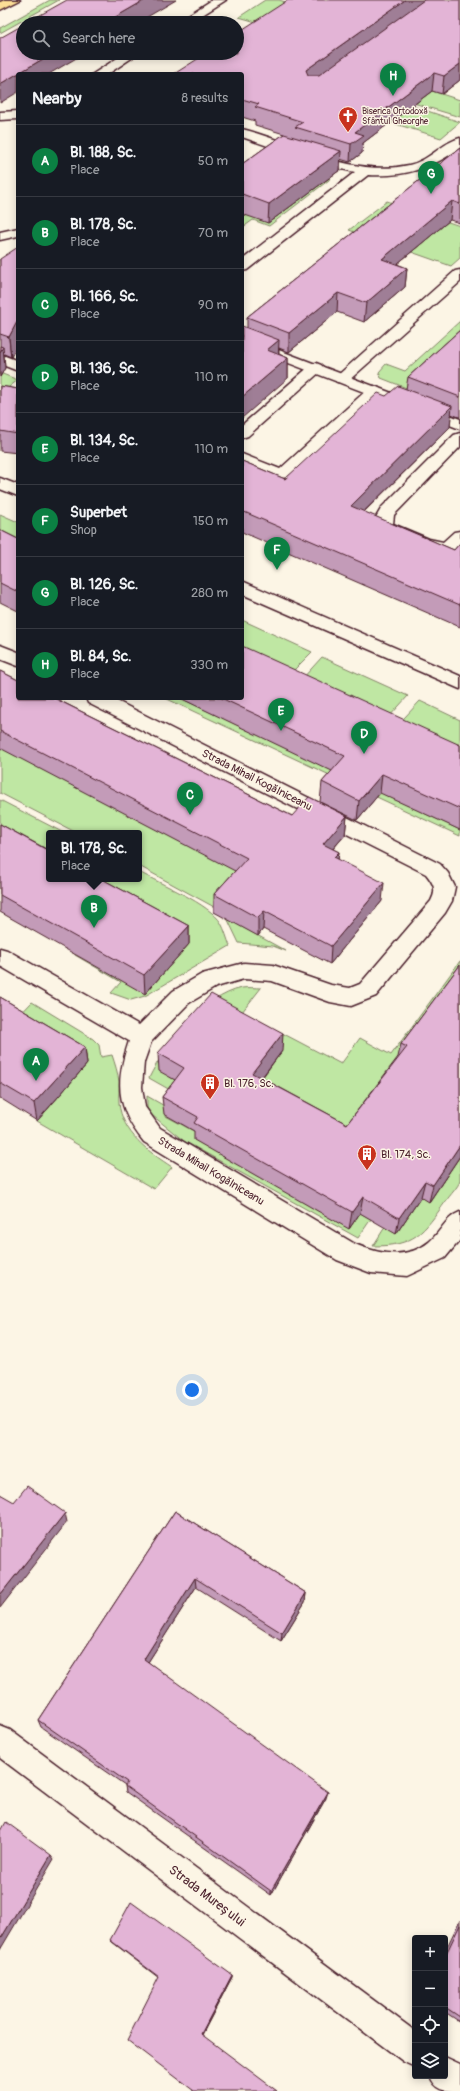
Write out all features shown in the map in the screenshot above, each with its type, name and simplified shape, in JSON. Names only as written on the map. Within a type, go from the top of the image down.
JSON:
[{"type":"main road","points":[[0,7],[14,0]]},
{"type":"street","points":[[194,16],[220,0]]},
{"type":"street","points":[[101,72],[121,60]]},
{"type":"street","points":[[0,116],[16,115]]},
{"type":"street","points":[[244,134],[340,165],[366,170],[410,169],[429,163],[460,142]]},
{"type":"street","points":[[244,265],[366,170]]},
{"type":"street","points":[[0,236],[16,232]]},
{"type":"street","points":[[342,379],[460,274]]},
{"type":"street","points":[[244,341],[460,424]]},
{"type":"street","points":[[0,359],[16,365]]},
{"type":"street","points":[[244,432],[316,368]]},
{"type":"street","points":[[244,460],[278,474],[285,473],[374,391]]},
{"type":"street","points":[[460,438],[388,511],[384,516],[383,521],[385,526],[431,547],[446,548],[460,536]]},
{"type":"street","points":[[0,483],[16,489]]},
{"type":"street","points":[[244,588],[460,683]]},
{"type":"street","points":[[0,651],[16,659]]},
{"type":"street","name":"Strada Mihail Kogălniceanu","points":[[99,700],[433,869],[445,883],[445,895],[438,907],[368,990],[351,997],[323,991],[273,973],[244,971],[210,980],[181,997],[141,1037],[133,1062],[131,1087],[134,1108],[142,1123],[152,1135],[346,1252],[371,1262],[407,1265],[437,1250],[460,1223]]},
{"type":"street","points":[[0,956],[141,1037]]},
{"type":"street","name":"Strada Mureșului","points":[[0,1740],[412,2049]]},
{"type":"street","points":[[448,2075],[460,2083]]},
{"type":"green space","points":[[50,0],[59,0],[30,16],[21,16]]},
{"type":"green space","points":[[265,0],[279,0],[303,7],[297,34],[244,18],[244,16],[241,16]]},
{"type":"green space","points":[[16,19],[16,24],[0,33],[0,28]]},
{"type":"green space","points":[[432,91],[460,100],[460,117],[410,102]]},
{"type":"green space","points":[[315,99],[407,104],[460,122],[441,138]]},
{"type":"green space","points":[[330,176],[329,180],[269,226],[253,220],[244,227],[244,210],[268,223]]},
{"type":"green space","points":[[387,201],[460,226],[460,258],[451,266],[349,230]]},
{"type":"green space","points":[[460,321],[460,409],[381,378],[379,372],[386,364],[405,371]]},
{"type":"green space","points":[[0,373],[16,379],[16,382],[5,390],[0,406]]},
{"type":"green space","points":[[0,514],[16,521],[16,556],[0,549]]},
{"type":"green space","points":[[244,621],[312,652],[280,684],[244,667]]},
{"type":"green space","points":[[322,657],[408,696],[378,729],[292,690]]},
{"type":"green space","points":[[169,700],[184,700],[460,830],[460,836]]},
{"type":"green space","points":[[420,701],[460,720],[460,767],[389,734]]},
{"type":"green space","points":[[0,748],[295,819],[233,922],[286,951],[273,946],[239,943],[228,920],[216,908],[142,868],[142,830],[71,830],[0,793]]},
{"type":"green space","points":[[0,800],[58,830],[46,830],[46,866],[0,842]]},
{"type":"green space","points":[[142,874],[183,894],[215,916],[224,929],[230,946],[145,996],[131,1000],[111,993],[121,982],[75,955],[69,882],[142,882]]},
{"type":"green space","points":[[460,961],[460,979],[359,1148],[170,1077],[186,1086],[179,1095],[149,1078],[165,1050],[187,1023],[213,1001],[242,988],[261,988],[242,1012],[341,1064],[360,1038],[391,1055]]},
{"type":"green space","points":[[32,1002],[93,1039],[99,1045],[101,1057],[112,1055],[119,1079],[119,1103],[125,1124],[138,1141],[154,1155],[172,1167],[154,1189],[37,1121],[87,1064],[14,1021]]},
{"type":"green space","points":[[147,1096],[168,1108],[164,1115],[199,1134],[195,1140],[349,1228],[360,1213],[371,1219],[358,1238],[184,1141],[153,1116],[147,1108]]},
{"type":"green space","points":[[460,1156],[460,1181],[431,1222],[417,1236],[408,1240],[399,1243],[373,1246],[385,1227],[421,1197],[430,1201]]},
{"type":"building","points":[[67,0],[145,0],[117,16],[38,16]]},
{"type":"building","points":[[288,0],[405,0],[306,70],[308,75],[319,75],[424,0],[460,0],[460,64],[444,76],[434,73],[355,132],[364,135],[351,144],[295,127],[303,122],[255,107],[259,104],[244,100],[244,72],[177,72],[196,60],[244,60],[244,28]]},
{"type":"building","points":[[16,29],[16,60],[41,60],[21,72],[16,72],[16,75],[0,84],[0,38]]},
{"type":"building","points":[[284,134],[341,151],[269,204],[244,195],[244,163]]},
{"type":"building","points":[[460,148],[460,204],[452,201],[382,259],[407,268],[366,303],[338,293],[289,333],[247,317]]},
{"type":"building","points":[[16,248],[16,324],[9,337],[0,334],[0,259]]},
{"type":"building","points":[[244,327],[279,340],[267,350],[288,358],[244,395]]},
{"type":"building","points":[[460,330],[460,397],[408,377]]},
{"type":"building","points":[[0,386],[16,389],[16,434],[0,431]]},
{"type":"building","points":[[398,386],[452,406],[351,506],[454,550],[460,543],[460,605],[244,512],[244,462],[285,479],[378,393],[386,396]]},
{"type":"building","points":[[0,530],[16,538],[16,591],[0,583]]},
{"type":"building","points":[[244,647],[460,745],[460,809],[382,774],[359,801],[322,782],[345,756],[225,700],[244,700]]},
{"type":"building","points":[[0,671],[16,679],[16,700],[58,700],[292,816],[309,797],[347,816],[323,844],[339,852],[334,857],[384,883],[331,946],[264,911],[258,918],[214,894],[247,858],[0,731]]},
{"type":"building","points":[[0,824],[46,849],[46,882],[108,882],[189,926],[144,975],[0,895]]},
{"type":"building","points":[[460,965],[460,1145],[433,1185],[425,1181],[399,1218],[363,1197],[352,1212],[194,1123],[198,1117],[162,1097],[184,1068],[158,1053],[211,994],[283,1033],[252,1073],[347,1124],[407,1047],[401,1044]]},
{"type":"building","points":[[0,997],[85,1047],[34,1103],[0,1083]]},
{"type":"building","points":[[27,1486],[65,1513],[0,1595],[0,1494],[14,1502]]},
{"type":"building","points":[[175,1511],[306,1593],[282,1633],[195,1578],[144,1659],[328,1792],[271,1891],[125,1786],[127,1782],[38,1720]]},
{"type":"building","points":[[6,1822],[51,1855],[0,1940],[0,1833]]},
{"type":"building","points":[[131,1902],[232,1975],[201,2034],[277,2091],[194,2091],[127,2040],[159,1977],[110,1940]]},
{"type":"building","points":[[460,1925],[460,2017],[448,2009],[448,1950]]},
{"type":"place","name":"Bl. 84, Sc.","points":[[393,96]]},
{"type":"place","name":"Biserica Ortodoxă Sfântul Gheorghe","points":[[348,133]]},
{"type":"place","name":"Bl. 126, Sc.","points":[[431,194]]},
{"type":"place","name":"Superbet","points":[[277,570]]},
{"type":"place","name":"Bl. 134, Sc.","points":[[281,731]]},
{"type":"place","name":"Bl. 136, Sc.","points":[[364,754]]},
{"type":"place","name":"Bl. 166, Sc.","points":[[190,815]]},
{"type":"place","name":"Bl. 178, Sc.","points":[[94,928]]},
{"type":"place","name":"Bl. 188, Sc.","points":[[36,1081]]},
{"type":"place","name":"Bl. 176, Sc.","points":[[210,1100]]},
{"type":"place","name":"Bl. 174, Sc.","points":[[367,1171]]}]
